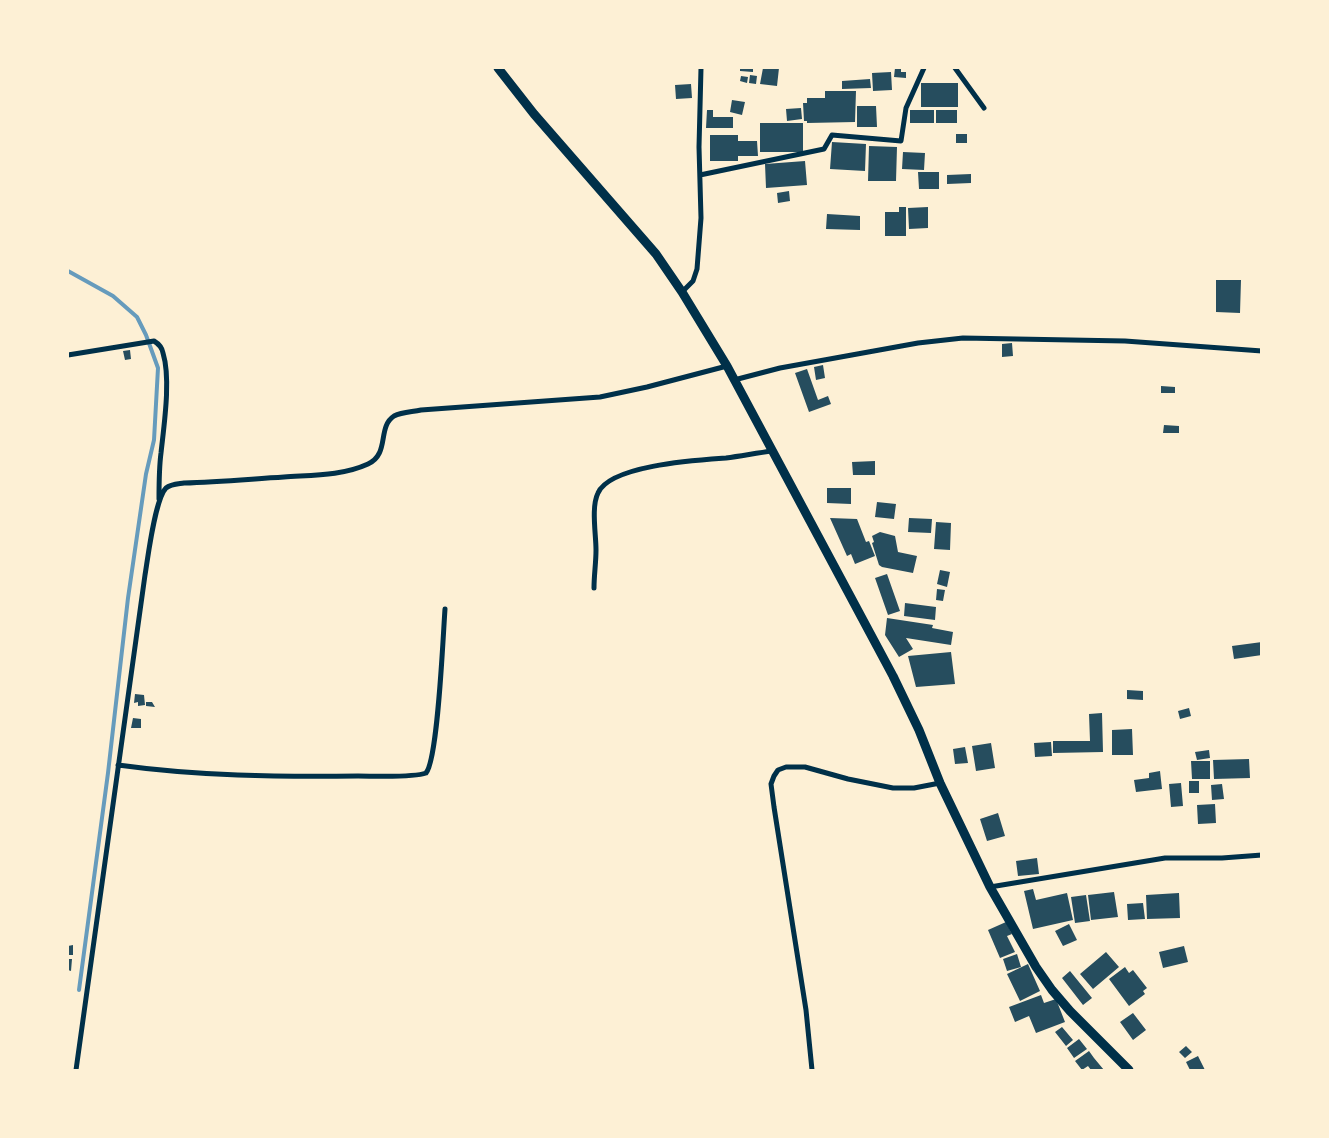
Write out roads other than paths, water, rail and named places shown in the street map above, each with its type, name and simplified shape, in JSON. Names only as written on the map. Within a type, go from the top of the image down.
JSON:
[{"type":"main road","points":[[498,68],[534,114],[656,254],[682,292],[727,366],[893,676],[919,730],[940,783],[990,886],[1036,967],[1070,1012],[1129,1070]]},
{"type":"street","points":[[682,292],[693,281],[697,269],[701,218],[701,68]]},
{"type":"street","points":[[700,175],[824,149],[832,135],[901,141],[906,108],[924,68]]},
{"type":"street","points":[[955,68],[984,108]]},
{"type":"street","points":[[734,380],[780,368],[918,343],[963,338],[1125,341],[1262,351]]},
{"type":"street","points":[[68,355],[154,341],[159,344],[163,351],[166,390],[165,422],[159,472],[159,499],[145,575],[76,1070]]},
{"type":"street","points":[[159,499],[166,488],[179,483],[324,474],[354,470],[377,458],[390,420],[401,414],[420,410],[600,397],[727,366]]},
{"type":"street","points":[[594,588],[596,552],[595,500],[601,488],[608,481],[636,471],[678,462],[727,458],[772,451]]},
{"type":"street","points":[[118,765],[161,771],[294,776],[374,776],[426,773],[430,768],[435,737],[445,610]]},
{"type":"street","points":[[812,1070],[806,1010],[771,784],[774,776],[778,770],[797,766],[892,788],[914,788],[940,783]]},
{"type":"street","points":[[990,886],[1164,858],[1222,858],[1262,855]]},
{"type":"waterway","points":[[68,271],[113,296],[137,317],[158,368],[154,440],[146,474],[128,598],[108,773],[79,990]]}]
